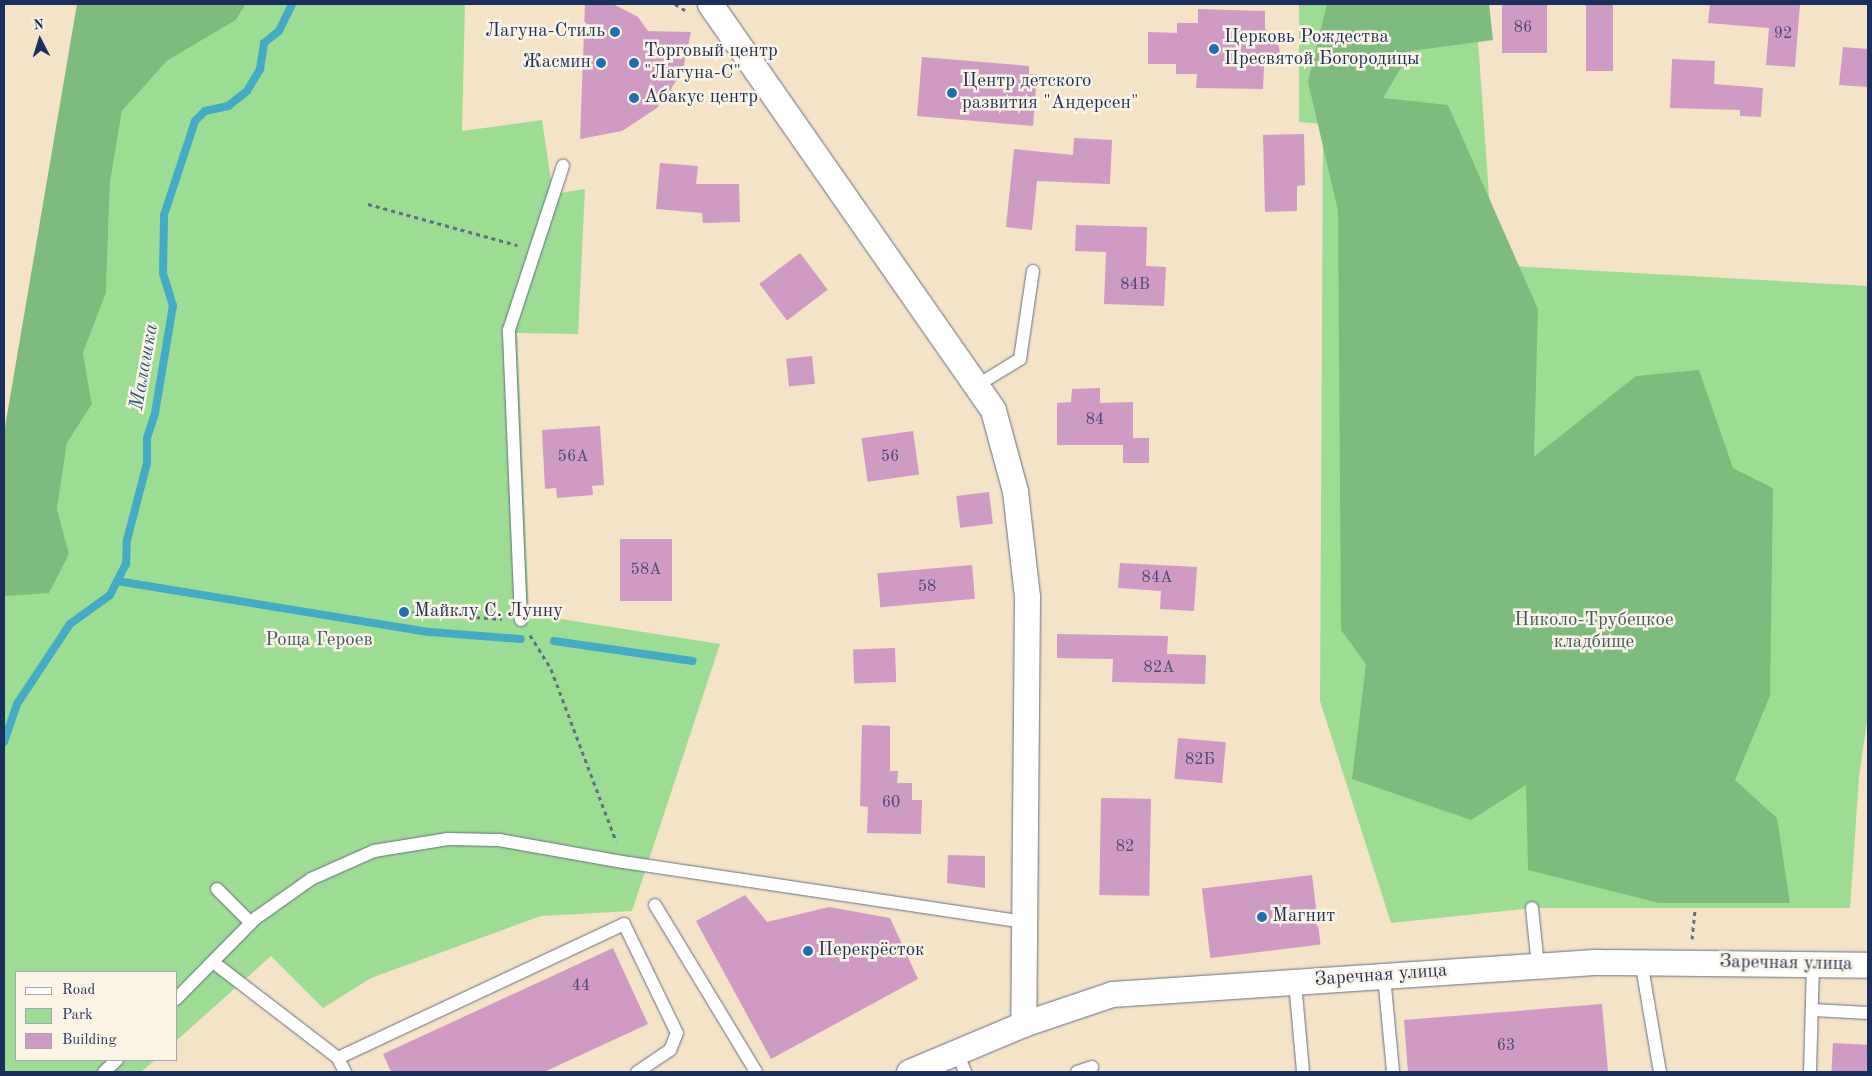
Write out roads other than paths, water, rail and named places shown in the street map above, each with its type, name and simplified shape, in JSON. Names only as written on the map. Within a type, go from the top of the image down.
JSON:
[{"type":"street","points":[[710,4],[993,410],[1015,491],[1027,596],[1023,1024]]},
{"type":"street","name":"Заречная улица","points":[[909,1072],[961,1062],[1023,1024],[1112,994],[1641,961],[1868,965]]},
{"type":"lane","points":[[521,620],[509,330],[537,250],[563,166]]},
{"type":"lane","points":[[976,386],[1020,359],[1033,271]]},
{"type":"lane","points":[[178,997],[251,923],[311,879],[374,851],[448,839],[499,840],[624,862],[1024,922]]},
{"type":"lane","points":[[217,889],[251,923]]},
{"type":"lane","points":[[655,905],[756,1072]]},
{"type":"lane","points":[[1532,908],[1538,966]]},
{"type":"lane","points":[[338,1058],[624,924],[677,1033],[670,1050],[637,1072]]},
{"type":"lane","points":[[1641,961],[1660,1072]]},
{"type":"lane","points":[[213,962],[338,1058],[344,1072]]},
{"type":"lane","points":[[1810,1072],[1813,964]]},
{"type":"lane","points":[[1384,976],[1392,1072]]},
{"type":"lane","points":[[1295,982],[1303,1072]]},
{"type":"lane","points":[[1813,1010],[1868,1013]]},
{"type":"lane","points":[[104,1072],[116,1061]]},
{"type":"lane","points":[[1077,1072],[1092,1068]]},
{"type":"waterway","name":"Малашка","points":[[4,742],[17,704],[70,624],[110,595],[126,564],[127,540],[147,463],[147,438],[155,413],[173,306],[163,273],[164,215],[195,121],[205,111],[228,106],[247,91],[260,69],[264,43],[279,31],[292,4]]},
{"type":"waterway","points":[[117,581],[430,632],[521,639]]},
{"type":"waterway","points":[[554,641],[693,661]]},
{"type":"place","name":"Лагуна-Стиль","points":[[615,32]]},
{"type":"place","name":"Церковь Рождества Пресвятой Богородицы","points":[[1214,49]]},
{"type":"place","name":"Жасмин","points":[[601,63]]},
{"type":"place","name":"Торговый центр \"Лагуна-С\"","points":[[634,63]]},
{"type":"place","name":"Центр детского развития \"Андерсен\"","points":[[952,93]]},
{"type":"place","name":"Абакус центр","points":[[634,98]]},
{"type":"place","name":"Майклу С. Лунну","points":[[404,612]]},
{"type":"place","name":"Магнит","points":[[1262,917]]},
{"type":"place","name":"Перекрёсток","points":[[808,951]]},
{"type":"park label","name":"Николо-Трубецкое кладбище","points":[[1594,632]]},
{"type":"park label","name":"Роща Героев","points":[[319,641]]}]
